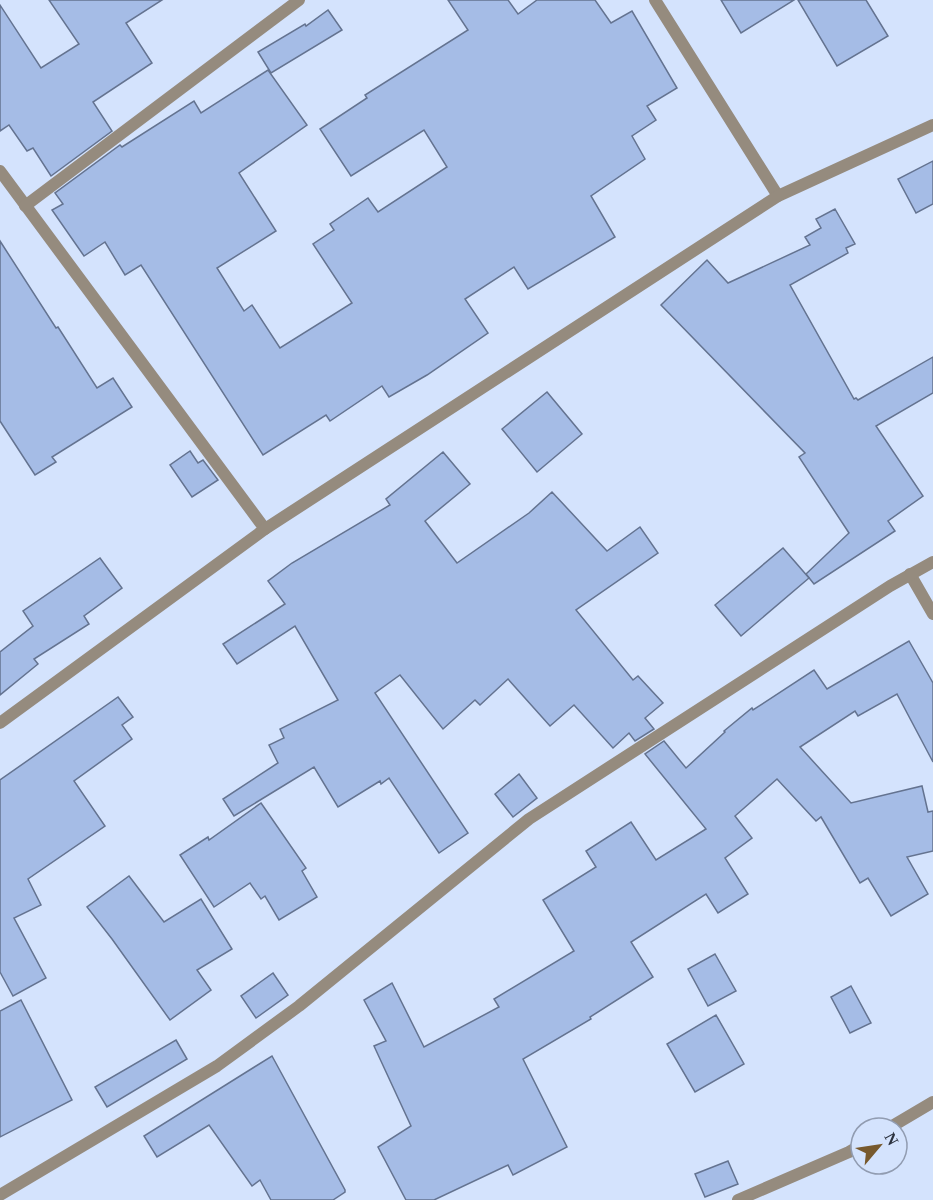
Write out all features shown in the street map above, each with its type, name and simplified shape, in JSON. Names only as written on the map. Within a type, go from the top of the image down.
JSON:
[{"type":"street","points":[[25,206],[299,0]]},
{"type":"street","points":[[655,0],[778,196]]},
{"type":"street","points":[[0,723],[265,529],[778,196],[933,125]]},
{"type":"street","points":[[0,171],[265,529]]},
{"type":"street","points":[[0,1195],[217,1066],[299,1006],[529,819],[933,561]]},
{"type":"street","points":[[910,574],[933,614]]},
{"type":"street","points":[[909,1116],[933,1102]]},
{"type":"street","points":[[738,1200],[849,1152]]},
{"type":"building","points":[[49,0],[162,0],[126,23],[152,63],[93,102],[112,131],[51,176],[33,148],[27,151],[9,125],[0,131],[0,5],[41,68],[79,44]]},
{"type":"building","points":[[448,0],[508,0],[518,14],[537,0],[595,0],[611,23],[632,11],[677,88],[647,106],[656,120],[632,136],[645,159],[591,196],[615,237],[528,289],[514,267],[465,299],[488,333],[427,375],[389,397],[382,386],[330,421],[326,415],[263,455],[141,265],[125,275],[105,242],[84,256],[52,210],[63,204],[55,193],[120,145],[122,147],[194,101],[201,113],[268,70],[307,125],[239,173],[276,231],[217,268],[244,311],[252,305],[280,348],[352,303],[313,244],[334,230],[330,224],[368,198],[378,212],[447,167],[424,130],[351,176],[320,129],[367,98],[365,95],[468,30]]},
{"type":"building","points":[[721,0],[794,0],[741,33]]},
{"type":"building","points":[[798,0],[866,0],[888,36],[837,66]]},
{"type":"building","points":[[328,10],[342,30],[271,73],[258,52],[305,24],[306,26]]},
{"type":"building","points":[[933,161],[933,204],[916,213],[898,179]]},
{"type":"building","points":[[835,209],[855,244],[846,248],[848,253],[790,285],[854,399],[858,400],[933,357],[933,393],[876,426],[923,496],[888,521],[895,531],[814,584],[806,574],[849,533],[799,457],[805,453],[661,305],[707,260],[728,283],[810,245],[805,237],[821,228],[816,219]]},
{"type":"building","points":[[0,241],[97,388],[113,378],[132,407],[52,457],[56,462],[35,475],[0,421]]},
{"type":"building","points":[[547,392],[582,434],[537,472],[502,429]]},
{"type":"building","points":[[190,451],[198,463],[203,460],[218,480],[192,497],[170,465]]},
{"type":"building","points":[[443,452],[470,484],[425,521],[457,563],[529,513],[552,492],[607,551],[640,527],[658,553],[576,610],[633,680],[638,676],[663,703],[645,718],[654,729],[635,741],[629,733],[613,748],[574,705],[550,726],[508,679],[480,705],[475,700],[443,729],[400,675],[375,693],[468,833],[439,853],[389,778],[381,784],[380,781],[338,807],[314,767],[234,816],[223,799],[278,763],[269,745],[284,738],[280,729],[338,700],[295,626],[237,664],[223,644],[285,604],[268,581],[292,563],[390,505],[386,499]]},
{"type":"building","points":[[783,548],[809,578],[741,636],[715,605]]},
{"type":"building","points":[[100,558],[122,588],[84,616],[89,624],[34,659],[38,664],[0,695],[0,652],[33,626],[23,611]]},
{"type":"building","points":[[909,641],[933,683],[933,762],[897,694],[858,716],[855,711],[800,747],[851,803],[922,786],[928,812],[933,811],[933,851],[907,857],[928,894],[891,916],[868,878],[860,883],[821,817],[816,821],[777,779],[735,816],[752,838],[725,858],[748,894],[718,913],[706,894],[631,942],[653,977],[590,1017],[591,1019],[523,1059],[567,1147],[513,1175],[508,1165],[434,1200],[406,1200],[378,1147],[411,1126],[374,1046],[386,1041],[364,1000],[392,983],[424,1047],[499,1007],[494,999],[574,951],[543,900],[596,867],[586,851],[631,822],[656,860],[706,829],[645,754],[664,741],[686,768],[724,731],[752,708],[753,710],[814,670],[827,689]]},
{"type":"building","points":[[118,697],[133,717],[122,725],[132,739],[74,781],[105,826],[28,879],[41,905],[14,918],[46,978],[13,996],[0,972],[0,780]]},
{"type":"building","points":[[519,774],[537,798],[513,817],[495,794]]},
{"type":"building","points":[[261,803],[306,868],[302,871],[317,897],[279,920],[265,896],[261,899],[250,883],[214,907],[180,855],[208,837],[209,840]]},
{"type":"building","points":[[129,876],[164,922],[201,899],[232,949],[197,970],[211,990],[170,1020],[87,907]]},
{"type":"building","points":[[715,954],[736,991],[708,1006],[688,969]]},
{"type":"building","points":[[273,973],[288,995],[256,1018],[241,996]]},
{"type":"building","points":[[851,986],[871,1023],[850,1033],[831,997]]},
{"type":"building","points":[[21,1000],[72,1100],[0,1137],[0,1011]]},
{"type":"building","points":[[716,1015],[744,1064],[695,1092],[667,1044]]},
{"type":"building","points":[[176,1040],[187,1059],[107,1107],[95,1087]]},
{"type":"building","points":[[272,1056],[345,1190],[333,1200],[271,1200],[260,1180],[252,1186],[209,1125],[157,1157],[144,1136]]},
{"type":"building","points":[[728,1161],[738,1184],[705,1197],[695,1174]]}]
